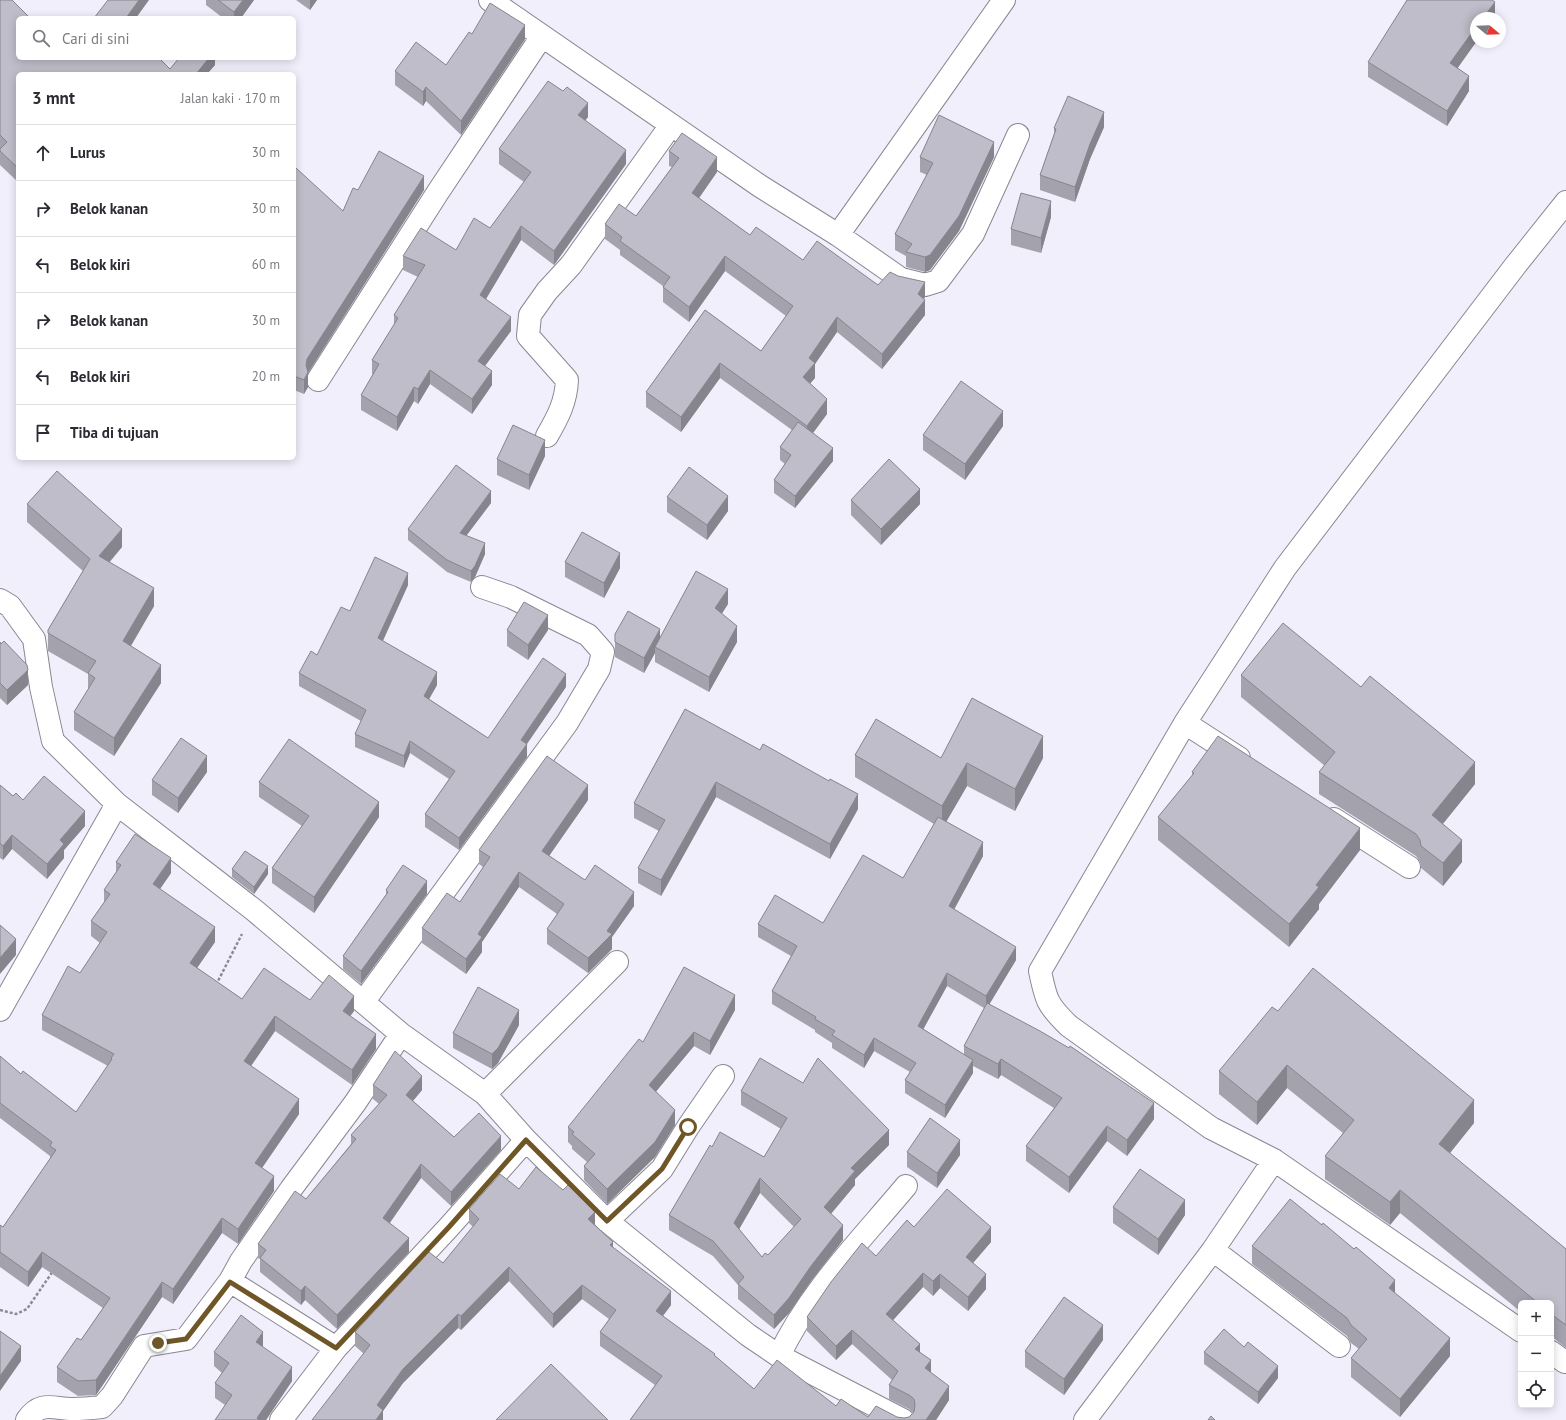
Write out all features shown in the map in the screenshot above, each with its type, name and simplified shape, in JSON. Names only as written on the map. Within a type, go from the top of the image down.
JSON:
[{"type":"street","points":[[490,0],[760,186],[838,235],[901,279],[925,285],[938,281],[973,234],[1018,135]]},
{"type":"street","points":[[838,235],[1004,0]]},
{"type":"street","points":[[318,380],[438,192],[542,36]]},
{"type":"street","points":[[547,436],[556,421],[567,396],[567,380],[528,336],[530,315],[547,291],[571,265],[671,125]]},
{"type":"street","points":[[1518,1329],[1274,1160],[1211,1128],[1069,1026],[1056,1014],[1046,1000],[1040,971],[1185,723],[1285,568],[1515,266],[1566,202]]},
{"type":"street","points":[[364,1001],[567,723],[599,670],[603,652],[588,635],[511,597],[482,587]]},
{"type":"street","points":[[0,600],[10,606],[34,639],[41,687],[53,741],[117,804],[254,910],[364,1001],[401,1034],[485,1094],[526,1140],[607,1221],[748,1335],[779,1356],[903,1420]]},
{"type":"street","points":[[1185,723],[1258,770]]},
{"type":"street","points":[[0,1010],[117,804]]},
{"type":"street","points":[[1317,808],[1409,868]]},
{"type":"street","points":[[485,1094],[617,962]]},
{"type":"street","points":[[27,1420],[33,1412],[49,1406],[72,1409],[102,1407],[112,1396],[144,1346],[186,1339],[230,1282],[241,1261],[290,1189],[355,1103],[401,1034]]},
{"type":"street","points":[[607,1221],[662,1169],[688,1127],[723,1076]]},
{"type":"street","points":[[281,1420],[336,1348],[449,1227],[526,1140]]},
{"type":"street","points":[[1085,1420],[1213,1250],[1274,1160]]},
{"type":"street","points":[[779,1356],[798,1320],[846,1257],[906,1186]]},
{"type":"street","points":[[1213,1250],[1340,1346]]},
{"type":"street","points":[[230,1282],[336,1348]]},
{"type":"path","points":[[216,986],[254,910]]},
{"type":"path","points":[[0,1310],[16,1314],[28,1309],[55,1268]]},
{"type":"building","points":[[0,0],[12,0],[28,16],[16,16],[16,60],[161,60],[170,69],[177,60],[207,60],[198,72],[16,72],[16,166],[0,151],[0,149],[7,142],[0,135]]},
{"type":"building","points":[[108,0],[139,0],[127,16],[96,16]]},
{"type":"building","points":[[218,0],[243,0],[234,12]]},
{"type":"building","points":[[1407,0],[1492,0],[1495,2],[1488,12],[1470,12],[1470,35],[1450,63],[1469,76],[1447,111],[1368,62]]},
{"type":"building","points":[[490,3],[525,25],[461,121],[426,87],[423,92],[395,71],[416,42],[446,65],[469,32],[472,34]]},
{"type":"building","points":[[548,81],[563,91],[567,87],[588,103],[578,115],[626,150],[554,251],[521,226],[480,295],[511,317],[478,361],[492,371],[472,399],[430,370],[418,389],[414,387],[397,417],[361,395],[379,364],[372,360],[398,318],[394,315],[425,265],[403,256],[421,228],[456,250],[474,218],[490,228],[531,172],[499,149]]},
{"type":"building","points":[[1068,96],[1104,112],[1090,144],[1075,187],[1040,175],[1056,129],[1054,128]]},
{"type":"building","points":[[939,115],[994,142],[959,216],[930,255],[925,257],[906,252],[912,244],[895,234],[933,163],[920,157]]},
{"type":"building","points":[[682,133],[717,157],[692,193],[750,235],[756,227],[803,260],[817,241],[878,285],[890,272],[898,276],[925,282],[918,294],[925,300],[882,354],[837,317],[809,358],[815,363],[803,377],[827,399],[807,426],[720,363],[681,417],[646,392],[705,310],[761,351],[793,306],[725,256],[689,307],[663,287],[670,277],[620,241],[622,237],[605,224],[619,204],[636,216],[679,158],[669,151]]},
{"type":"building","points":[[379,151],[424,176],[307,359],[306,365],[308,372],[304,380],[296,377],[296,168],[343,211],[353,188],[358,190]]},
{"type":"building","points":[[1021,193],[1051,201],[1041,238],[1011,229]]},
{"type":"building","points":[[961,381],[1003,411],[965,464],[923,435]]},
{"type":"building","points":[[798,422],[833,448],[795,496],[774,480],[791,455],[780,447]]},
{"type":"building","points":[[513,425],[545,440],[529,475],[497,459]]},
{"type":"building","points":[[889,459],[920,489],[881,529],[851,500]]},
{"type":"building","points":[[456,465],[491,491],[460,533],[485,543],[475,566],[471,571],[447,560],[408,529]]},
{"type":"building","points":[[689,467],[728,496],[707,525],[667,497]]},
{"type":"building","points":[[57,471],[122,529],[99,556],[154,588],[123,641],[161,665],[114,738],[74,712],[95,678],[88,673],[96,661],[48,633],[48,630],[90,559],[27,504]]},
{"type":"building","points":[[582,532],[620,553],[604,583],[565,562]]},
{"type":"building","points":[[375,557],[408,573],[378,638],[437,672],[424,696],[488,738],[543,658],[566,674],[521,740],[527,744],[459,838],[425,814],[455,771],[410,741],[404,756],[355,734],[366,710],[299,673],[311,651],[317,655],[341,607],[350,611]]},
{"type":"building","points":[[696,571],[728,589],[715,608],[737,626],[709,677],[655,647]]},
{"type":"building","points":[[524,602],[548,615],[528,645],[507,630]]},
{"type":"building","points":[[628,611],[660,629],[644,658],[615,642],[615,634]]},
{"type":"building","points":[[1283,623],[1361,687],[1370,676],[1475,762],[1432,815],[1462,840],[1443,863],[1421,846],[1420,840],[1416,834],[1319,772],[1335,752],[1241,675]]},
{"type":"building","points":[[4,641],[27,665],[28,670],[7,690],[0,683],[0,642],[1,644]]},
{"type":"building","points":[[972,698],[1043,736],[1015,789],[967,763],[942,806],[855,755],[876,719],[941,758]]},
{"type":"building","points":[[685,709],[760,750],[763,744],[829,781],[830,779],[858,794],[830,844],[716,782],[661,880],[638,868],[665,820],[634,803]]},
{"type":"building","points":[[1218,736],[1360,828],[1316,885],[1319,887],[1289,924],[1158,817],[1194,773],[1192,772]]},
{"type":"building","points":[[181,738],[207,756],[178,798],[152,780]]},
{"type":"building","points":[[289,739],[379,802],[314,897],[272,868],[309,816],[259,782]]},
{"type":"building","points":[[547,756],[588,785],[542,851],[585,880],[595,865],[634,892],[607,931],[612,934],[588,958],[547,929],[564,904],[519,872],[478,934],[482,937],[466,959],[422,928],[447,893],[460,902],[490,857],[479,850]]},
{"type":"building","points":[[44,776],[85,811],[60,840],[64,844],[47,864],[12,835],[3,846],[0,843],[0,785],[13,796],[16,793],[23,800]]},
{"type":"building","points":[[938,817],[983,842],[949,906],[1016,947],[986,996],[947,973],[918,1026],[973,1060],[945,1105],[905,1080],[916,1063],[874,1038],[864,1055],[832,1035],[835,1031],[815,1019],[816,1017],[772,991],[797,946],[758,924],[775,895],[823,923],[863,855],[903,878]]},
{"type":"building","points":[[135,834],[171,858],[153,884],[215,927],[190,963],[242,999],[264,968],[310,1000],[329,975],[354,996],[343,1011],[376,1034],[352,1070],[275,1016],[244,1061],[299,1099],[255,1163],[274,1176],[238,1229],[222,1218],[173,1289],[162,1282],[96,1380],[78,1381],[57,1367],[77,1338],[81,1340],[110,1298],[42,1252],[28,1272],[0,1252],[0,1225],[3,1227],[56,1150],[50,1146],[52,1142],[0,1103],[0,1056],[21,1074],[23,1071],[76,1112],[112,1059],[111,1058],[114,1054],[42,1015],[68,966],[80,973],[107,932],[91,921],[110,894],[104,890],[121,865],[116,862]]},
{"type":"building","points":[[245,851],[268,866],[254,887],[232,869]]},
{"type":"building","points":[[403,865],[427,881],[361,971],[343,956],[388,892],[386,890]]},
{"type":"building","points":[[0,925],[16,939],[0,958]]},
{"type":"building","points":[[684,967],[735,995],[710,1041],[694,1032],[649,1085],[675,1110],[655,1142],[607,1189],[584,1166],[595,1154],[572,1134],[574,1132],[568,1127],[639,1039],[643,1042]]},
{"type":"building","points":[[1313,968],[1474,1100],[1439,1144],[1566,1249],[1566,1325],[1554,1316],[1554,1300],[1534,1300],[1400,1190],[1390,1202],[1325,1156],[1354,1120],[1287,1065],[1257,1102],[1219,1071],[1272,1007],[1278,1011]]},
{"type":"building","points":[[478,987],[519,1010],[498,1048],[492,1054],[453,1033]]},
{"type":"building","points":[[987,1003],[1069,1048],[1070,1046],[1154,1103],[1127,1140],[1107,1126],[1069,1177],[1026,1146],[1062,1098],[1001,1059],[998,1064],[964,1046]]},
{"type":"building","points":[[395,1051],[422,1076],[406,1095],[454,1137],[479,1113],[501,1136],[451,1192],[421,1164],[383,1218],[409,1238],[337,1315],[305,1286],[301,1291],[260,1258],[266,1250],[258,1244],[295,1191],[306,1199],[356,1139],[351,1135],[387,1095],[373,1085]]},
{"type":"building","points":[[760,1058],[803,1083],[818,1058],[889,1130],[851,1168],[855,1171],[824,1207],[843,1225],[811,1266],[789,1298],[774,1315],[738,1284],[744,1277],[713,1241],[669,1215],[710,1145],[712,1147],[720,1132],[764,1157],[787,1118],[741,1091]],"holes":[[[760,1178],[801,1219],[768,1255],[765,1253],[762,1257],[734,1223]]]},
{"type":"building","points":[[930,1118],[960,1140],[937,1173],[907,1152]]},
{"type":"building","points":[[536,1167],[563,1190],[568,1185],[595,1212],[588,1219],[613,1242],[610,1245],[671,1291],[656,1311],[715,1354],[714,1355],[754,1389],[777,1360],[836,1406],[841,1399],[868,1417],[876,1406],[897,1417],[909,1417],[914,1412],[914,1399],[889,1385],[898,1371],[852,1330],[836,1346],[807,1317],[831,1282],[862,1243],[876,1256],[907,1220],[914,1227],[947,1189],[991,1227],[966,1257],[986,1274],[968,1297],[940,1274],[933,1281],[923,1273],[886,1314],[920,1344],[915,1349],[931,1360],[925,1368],[949,1386],[926,1420],[630,1420],[662,1376],[600,1332],[616,1310],[582,1285],[553,1314],[509,1267],[461,1316],[458,1314],[403,1369],[377,1405],[383,1410],[376,1420],[312,1420],[370,1345],[355,1332],[429,1252],[443,1263],[479,1219],[469,1209],[500,1174],[519,1189]]},
{"type":"building","points":[[1140,1169],[1185,1200],[1158,1239],[1113,1207]]},
{"type":"building","points":[[1290,1199],[1322,1225],[1323,1223],[1354,1249],[1356,1247],[1395,1280],[1389,1288],[1450,1338],[1400,1399],[1351,1358],[1367,1339],[1351,1325],[1347,1318],[1252,1246]]},
{"type":"building","points":[[1064,1297],[1103,1325],[1064,1379],[1025,1351]]},
{"type":"building","points":[[241,1315],[263,1332],[256,1342],[292,1367],[257,1418],[259,1420],[215,1420],[232,1395],[215,1383],[229,1363],[214,1352]]},
{"type":"building","points":[[1224,1329],[1244,1347],[1248,1342],[1278,1366],[1258,1392],[1204,1352]]},
{"type":"building","points":[[0,1331],[21,1346],[0,1376]]},
{"type":"building","points":[[551,1364],[608,1420],[496,1420]]},
{"type":"building","points":[[1211,1416],[1215,1420],[1208,1420]]},
{"type":"route","points":[[158,1343],[186,1339],[230,1282],[336,1348],[449,1227],[526,1140],[607,1221],[662,1169],[688,1127]]}]
